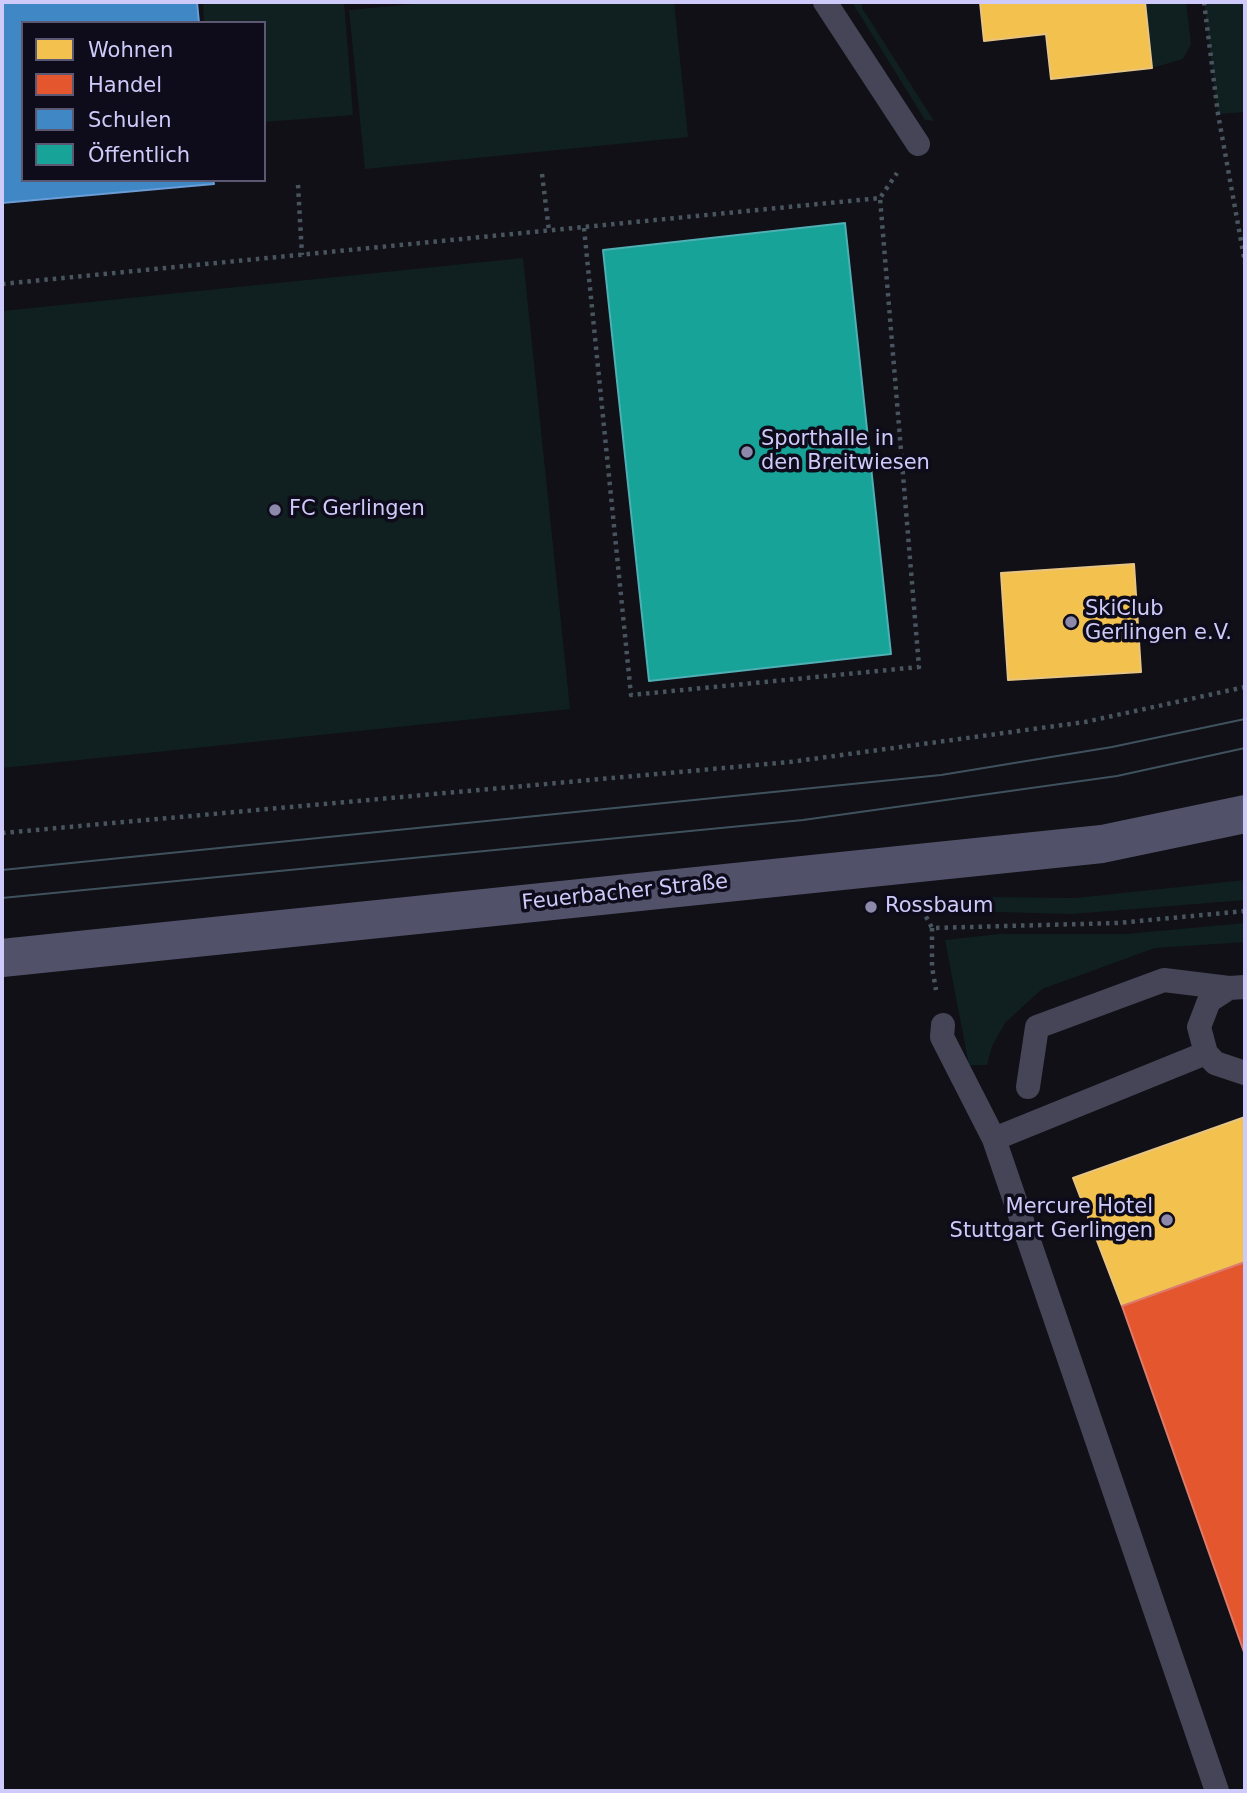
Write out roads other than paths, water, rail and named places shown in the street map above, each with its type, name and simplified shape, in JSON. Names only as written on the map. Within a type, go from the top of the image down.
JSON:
[{"type":"main road","name":"Feuerbacher Straße","points":[[2,958],[1102,844],[1245,814]]},
{"type":"lane","points":[[825,2],[918,144]]},
{"type":"lane","points":[[1028,1087],[1037,1027],[1164,980],[1237,988]]},
{"type":"lane","points":[[1237,988],[1209,1001],[1199,1027],[1206,1053],[1215,1063],[1245,1073]]},
{"type":"lane","points":[[943,1025],[942,1037],[994,1139],[1217,1791]]},
{"type":"lane","points":[[994,1139],[1206,1053]]},
{"type":"tram line","points":[[2,870],[941,775],[1112,747],[1245,719]]},
{"type":"tram line","points":[[2,898],[803,820],[1117,776],[1245,748]]},
{"type":"place","name":"Sporthalle in den Breitwiesen","points":[[747,452]]},
{"type":"place","name":"FC Gerlingen","points":[[275,510]]},
{"type":"place","name":"SkiClub Gerlingen e.V.","points":[[1071,622]]},
{"type":"place","name":"Rossbaum","points":[[871,907]]},
{"type":"place","name":"Mercure Hotel Stuttgart Gerlingen","points":[[1167,1220]]}]
